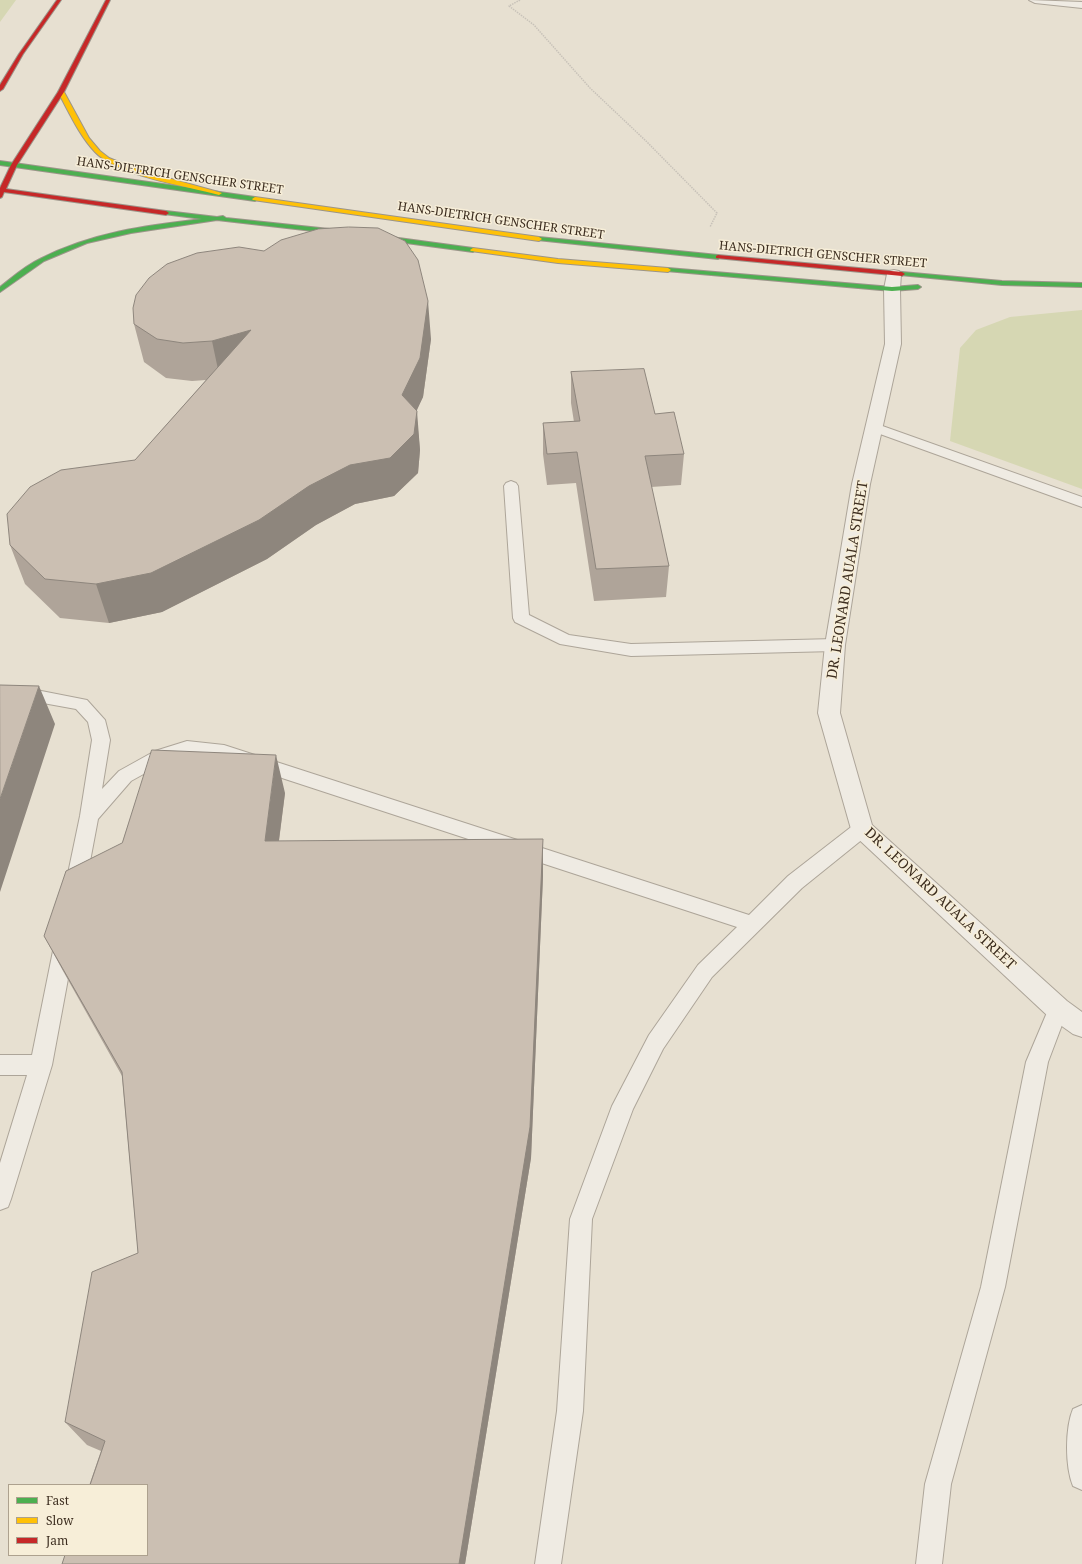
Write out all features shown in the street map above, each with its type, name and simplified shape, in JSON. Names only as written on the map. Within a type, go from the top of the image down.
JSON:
[{"type":"street","points":[[0,89],[59,0]]},
{"type":"street","points":[[1,192],[14,165],[61,92],[108,0]]},
{"type":"street","points":[[1035,0],[1082,5]]},
{"type":"street","points":[[5,63],[22,54]]},
{"type":"street","points":[[61,92],[85,136],[100,153],[122,168],[219,193]]},
{"type":"street","name":"HANS-DIETRICH GENSCHER STREET","points":[[0,163],[219,193],[567,244],[695,256],[893,281],[927,287],[1002,282]]},
{"type":"street","name":"HANS-DIETRICH GENSCHER STREET","points":[[1,192],[108,206],[224,218],[558,261],[893,281],[1002,282],[1082,285]]},
{"type":"street","points":[[0,290],[42,260],[86,242],[144,227],[224,218]]},
{"type":"street","name":"DR. LEONARD AUALA STREET","points":[[893,281],[893,344],[861,484],[835,645],[830,713],[862,829],[1058,1008],[1082,1026]]},
{"type":"lane","points":[[874,427],[1082,502]]},
{"type":"lane","points":[[511,486],[521,618],[528,622],[566,640],[631,650],[835,645]]},
{"type":"lane","points":[[0,692],[21,693],[81,704],[96,720],[101,740],[89,816],[41,1065],[0,1199]]},
{"type":"lane","points":[[89,816],[124,776],[161,756],[187,748],[224,752],[752,924]]},
{"type":"lane","points":[[548,1564],[570,1411],[581,1219],[623,1106],[656,1042],[705,971],[795,882],[862,829]]},
{"type":"lane","points":[[929,1564],[938,1484],[993,1287],[1037,1062],[1058,1008]]},
{"type":"lane","points":[[0,1065],[41,1065]]},
{"type":"lane","points":[[1082,1418],[1080,1432],[1082,1477]]},
{"type":"path","points":[[520,0],[509,6],[534,25],[590,88],[717,213],[695,256]]},
{"type":"green space","points":[[0,0],[16,0],[0,22]]},
{"type":"green space","points":[[1082,310],[1082,489],[950,441],[960,348],[976,330],[1010,317]]},
{"type":"building","points":[[349,227],[378,228],[405,241],[418,260],[428,301],[420,358],[402,395],[417,411],[414,434],[390,458],[350,465],[309,486],[259,520],[151,573],[96,584],[45,579],[10,545],[7,514],[30,487],[61,470],[135,460],[251,330],[212,341],[183,343],[157,339],[134,324],[133,308],[136,295],[149,278],[167,264],[197,253],[239,247],[264,251],[281,240],[318,229]]},
{"type":"building","points":[[644,369],[655,414],[674,412],[684,454],[645,456],[669,566],[596,569],[577,452],[547,454],[543,423],[580,421],[571,372]]},
{"type":"building","points":[[0,685],[39,686],[0,799]]},
{"type":"building","points":[[152,750],[276,755],[265,841],[543,839],[530,1127],[459,1564],[62,1564],[65,1556],[148,1556],[148,1484],[90,1484],[105,1441],[65,1422],[92,1272],[138,1253],[122,1072],[44,936],[66,871],[122,843]]},
{"type":"traffic: fast","points":[[0,163],[255,199]]},
{"type":"traffic: fast","points":[[166,213],[339,232],[473,250]]},
{"type":"traffic: fast","points":[[0,290],[36,263],[63,250],[85,242],[131,231],[177,223],[223,218]]},
{"type":"traffic: fast","points":[[539,239],[718,257]]},
{"type":"traffic: fast","points":[[668,270],[892,289],[918,287]]},
{"type":"traffic: fast","points":[[902,274],[1002,283],[1082,285]]},
{"type":"traffic: slow","points":[[61,92],[87,138],[98,152],[107,159],[137,172],[219,193]]},
{"type":"traffic: slow","points":[[255,199],[539,239]]},
{"type":"traffic: slow","points":[[473,250],[558,261],[668,270]]},
{"type":"traffic: jam","points":[[0,89],[21,54],[59,0]]},
{"type":"traffic: jam","points":[[0,196],[14,165],[61,92],[108,0]]},
{"type":"traffic: jam","points":[[0,190],[166,213]]},
{"type":"traffic: jam","points":[[718,257],[902,274]]}]
